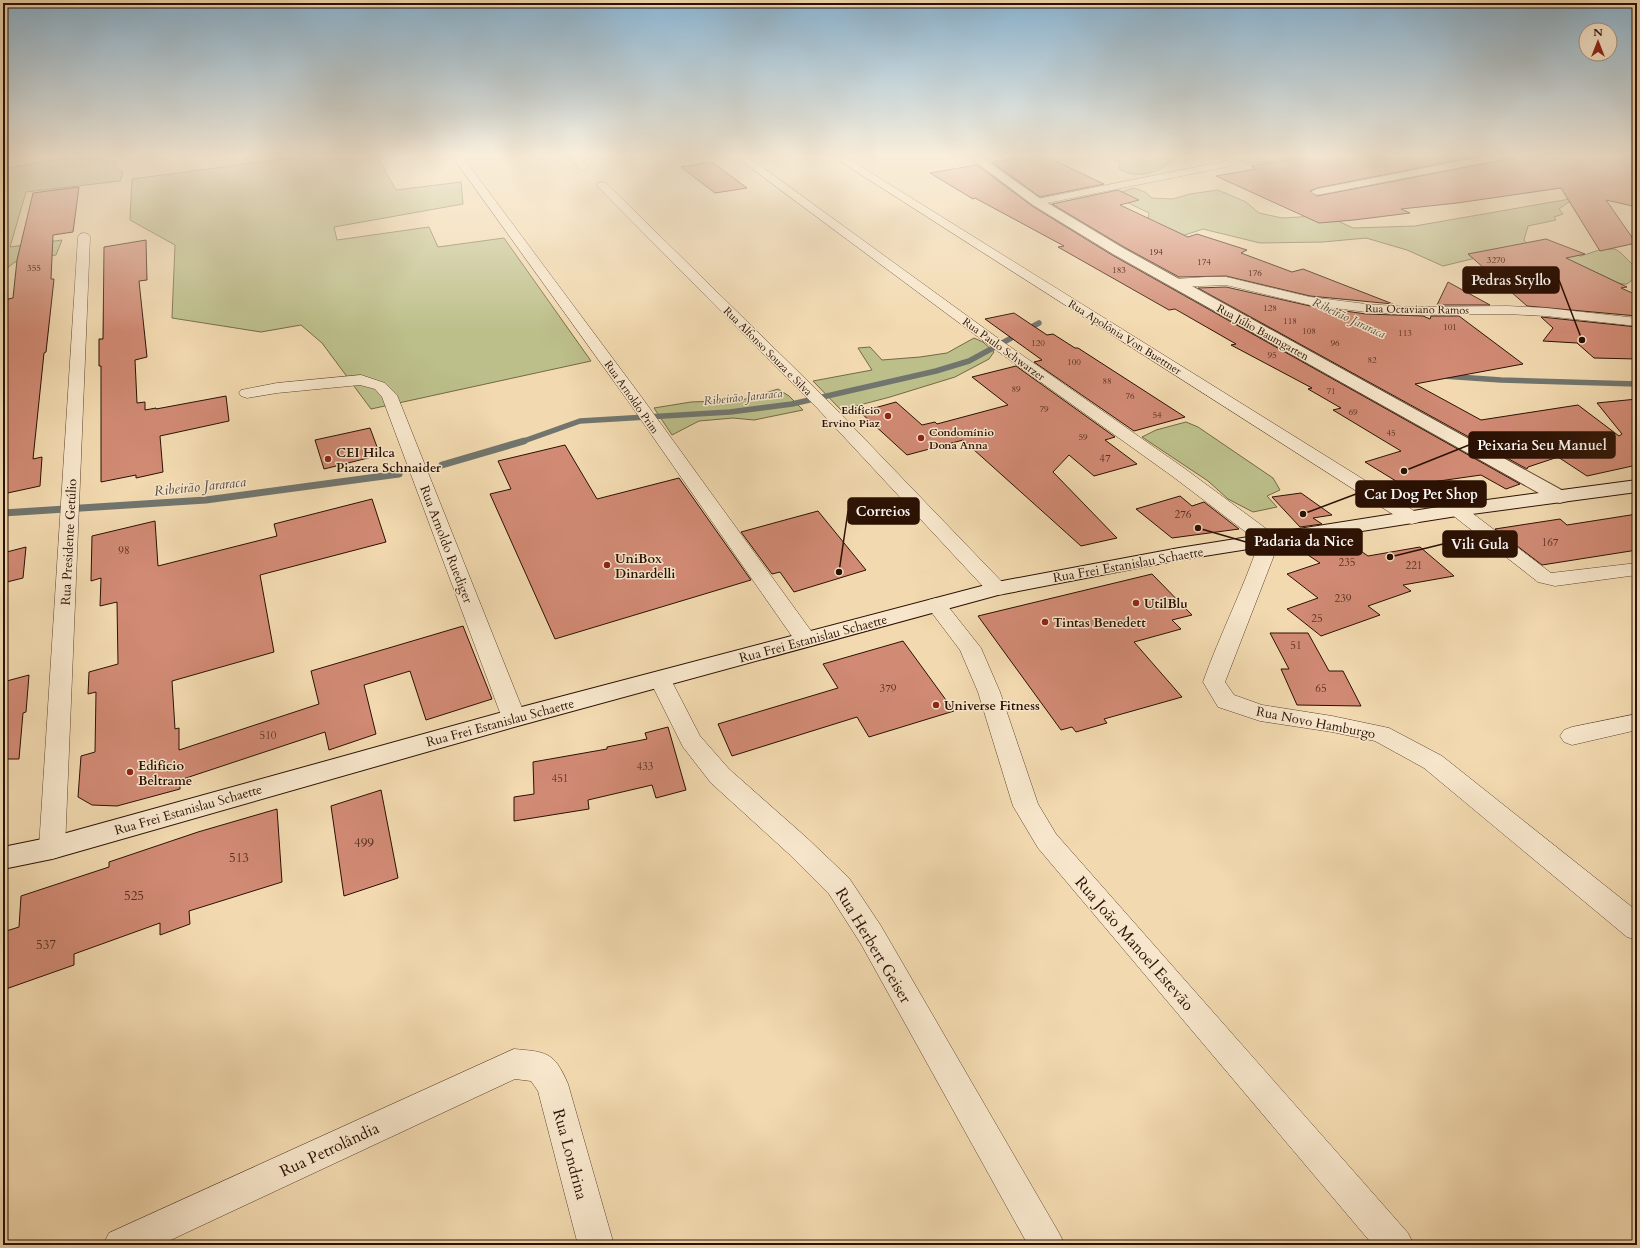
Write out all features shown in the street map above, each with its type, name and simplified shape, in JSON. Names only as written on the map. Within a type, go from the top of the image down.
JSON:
[{"type":"main road","name":"Rua Júlio Baumgarten","points":[[1057,214],[1118,251],[1560,497]]},
{"type":"main road","name":"Rua Frei Estanislau Schaette","points":[[3,858],[52,848],[514,718],[997,589],[1148,559],[1457,510],[1637,486]]},
{"type":"street","name":"Rua Arnoldo Prim","points":[[500,214],[634,398],[653,427],[806,640]]},
{"type":"street","name":"Rua Alfonso Souza e Silva","points":[[631,214],[801,385],[824,406],[997,589]]},
{"type":"street","name":"Rua Paulo Schwarzer","points":[[819,214],[999,346],[1178,472],[1269,540]]},
{"type":"street","name":"Rua Apolônia Von Buettner","points":[[930,214],[1412,518]]},
{"type":"street","name":"Rua Presidente Getúlio","points":[[52,848],[84,237]]},
{"type":"street","name":"Rua Octaviano Ramos","points":[[1183,287],[1206,281],[1226,281],[1310,301],[1366,308],[1410,311],[1507,310],[1546,312],[1637,322]]},
{"type":"street","name":"Rua Arnoldo Ruediger","points":[[248,393],[278,388],[361,380],[380,386],[389,396],[514,718]]},
{"type":"street","points":[[1457,510],[1545,578],[1555,580],[1637,569]]},
{"type":"street","name":"Rua Novo Hamburgo","points":[[1269,540],[1263,562],[1221,659],[1214,682],[1226,701],[1260,713],[1332,724],[1381,734],[1433,762],[1637,928]]},
{"type":"street","name":"Rua João Manoel Estevão","points":[[936,605],[970,648],[989,692],[1026,806],[1047,841],[1396,1245]]},
{"type":"street","name":"Rua Herbert Geiser","points":[[660,679],[691,741],[720,776],[798,846],[839,886],[871,934],[1047,1245]]},
{"type":"street","points":[[1572,736],[1637,722]]},
{"type":"street","name":"Rua Petrolândia","points":[[121,1245],[514,1064],[540,1067]]},
{"type":"street","name":"Rua Londrina","points":[[540,1067],[552,1084],[596,1245]]},
{"type":"green space","points":[[3,214],[20,214],[10,247],[62,240],[56,255],[15,262],[3,271]]},
{"type":"green space","points":[[130,214],[406,214],[334,227],[337,240],[429,227],[438,247],[504,238],[591,361],[371,409],[322,343],[301,325],[261,332],[172,318],[175,245],[130,220]]},
{"type":"green space","points":[[1149,214],[1265,214],[1282,218],[1316,216],[1338,221],[1353,228],[1415,226],[1482,214],[1562,214],[1554,217],[1556,220],[1528,226],[1524,240],[1528,245],[1581,256],[1602,249],[1615,249],[1637,269],[1637,276],[1627,284],[1586,283],[1488,255],[1443,266],[1407,250],[1366,238],[1323,242],[1260,243],[1203,229],[1173,239],[1148,219]]},
{"type":"green space","points":[[974,338],[983,342],[994,352],[989,359],[955,377],[890,397],[841,410],[813,381],[872,370],[858,348],[870,347],[882,360],[920,357],[947,353]]},
{"type":"green space","points":[[778,389],[789,396],[803,410],[754,420],[733,418],[699,421],[672,435],[654,408],[691,402],[742,400]]},
{"type":"green space","points":[[1186,422],[1198,427],[1273,478],[1280,490],[1267,496],[1277,507],[1253,512],[1228,499],[1208,481],[1142,437],[1156,430]]},
{"type":"building","points":[[28,214],[75,214],[73,232],[53,235],[51,279],[54,279],[46,352],[44,353],[33,459],[42,457],[40,486],[3,494],[3,327],[8,299],[13,298],[17,260]]},
{"type":"building","points":[[1005,214],[1045,214],[1112,255],[1520,484],[1506,489],[1481,475],[1404,486],[1365,462],[1401,451],[1333,410],[1341,408],[1308,389],[1312,388],[1231,345],[1236,344],[1175,309],[1169,310],[1058,247],[1064,246]]},
{"type":"building","points":[[1069,214],[1140,214],[1188,237],[1197,234],[1247,250],[1241,253],[1292,272],[1303,269],[1393,304],[1310,296],[1226,276],[1179,277],[1124,247]]},
{"type":"building","points":[[1300,214],[1400,214],[1354,220],[1319,223]]},
{"type":"building","points":[[1577,214],[1616,214],[1636,243],[1600,251]]},
{"type":"building","points":[[1546,239],[1585,254],[1566,258],[1627,287],[1621,288],[1637,295],[1637,316],[1527,306],[1468,254]]},
{"type":"building","points":[[146,240],[147,280],[139,281],[147,357],[135,360],[137,403],[145,402],[145,410],[226,396],[229,421],[160,436],[163,472],[136,478],[136,475],[101,482],[101,366],[99,366],[99,339],[103,339],[104,247]]},
{"type":"building","points":[[1448,282],[1490,305],[1437,305]]},
{"type":"building","points":[[1226,287],[1310,306],[1366,314],[1423,316],[1430,319],[1431,316],[1459,316],[1523,364],[1415,384],[1481,420],[1578,405],[1619,436],[1622,434],[1597,403],[1637,399],[1637,465],[1587,476],[1558,457],[1528,467],[1527,469],[1198,288]]},
{"type":"building","points":[[1014,313],[1047,335],[1053,334],[1075,348],[1078,348],[1185,417],[1134,431],[1034,362],[1042,360],[985,319]]},
{"type":"building","points":[[1541,317],[1637,327],[1637,359],[1594,358],[1577,343],[1543,341],[1553,328]]},
{"type":"building","points":[[1016,366],[1115,437],[1105,440],[1137,464],[1094,476],[1069,455],[1053,472],[1117,538],[1081,546],[963,440],[907,455],[860,412],[896,402],[922,425],[935,422],[937,424],[1008,405],[972,377]]},
{"type":"building","points":[[370,428],[380,455],[324,469],[315,440]]},
{"type":"building","points":[[565,445],[597,499],[679,478],[751,580],[555,639],[490,494],[511,489],[498,461]]},
{"type":"building","points":[[1301,493],[1332,515],[1313,518],[1322,524],[1300,527],[1272,497]]},
{"type":"building","points":[[1180,496],[1192,506],[1204,502],[1239,529],[1172,538],[1136,509]]},
{"type":"building","points":[[372,499],[386,542],[260,575],[274,652],[172,681],[175,729],[179,728],[179,750],[319,704],[311,671],[463,626],[492,699],[426,720],[410,671],[364,685],[376,734],[329,750],[325,732],[180,780],[180,789],[117,806],[92,805],[78,797],[81,756],[95,752],[96,692],[88,694],[89,672],[118,664],[117,602],[100,606],[101,578],[91,581],[92,536],[155,521],[158,566],[277,536],[274,524]]},
{"type":"building","points":[[818,511],[866,570],[794,592],[780,572],[772,574],[741,532]]},
{"type":"building","points":[[1637,514],[1637,550],[1542,565],[1495,529],[1560,519],[1567,525]]},
{"type":"building","points":[[1339,536],[1368,556],[1420,547],[1454,576],[1403,585],[1411,591],[1368,606],[1380,615],[1321,636],[1287,609],[1318,598],[1287,574],[1320,563],[1308,555],[1322,550],[1313,540]]},
{"type":"building","points":[[26,547],[23,578],[3,583],[3,553]]},
{"type":"building","points":[[1152,574],[1192,615],[1172,620],[1181,629],[1134,642],[1182,697],[1104,719],[1107,723],[1076,732],[1072,727],[1061,730],[978,616]]},
{"type":"building","points":[[1270,633],[1308,633],[1329,671],[1343,671],[1361,706],[1297,705],[1281,669],[1289,669]]},
{"type":"building","points":[[903,641],[954,711],[869,737],[857,717],[732,756],[718,724],[838,688],[823,664]]},
{"type":"building","points":[[29,675],[26,712],[23,713],[19,759],[3,759],[3,682]]},
{"type":"building","points":[[668,727],[686,790],[656,798],[652,785],[588,800],[589,809],[514,821],[514,797],[534,794],[533,762],[607,749],[607,747],[647,739],[645,733]]},
{"type":"building","points":[[381,790],[398,878],[344,896],[331,806]]},
{"type":"building","points":[[277,809],[282,882],[189,911],[190,924],[160,935],[160,923],[74,954],[74,965],[3,990],[3,932],[19,927],[21,896],[109,867],[109,862],[198,832]]},
{"type":"waterway","name":"Ribeirão Jararaca","points":[[523,441],[580,421],[730,412],[792,404],[936,371],[969,361],[1039,323]]},
{"type":"waterway","name":"Ribeirão Jararaca","points":[[1443,376],[1501,380],[1637,384]]},
{"type":"waterway","name":"Ribeirão Jararaca","points":[[442,465],[523,441]]},
{"type":"waterway","name":"Ribeirão Jararaca","points":[[3,513],[206,500],[399,474]]},
{"type":"place","name":"Pedras Styllo","points":[[1582,340]]},
{"type":"place","name":"Edifício Ervino Piaz","points":[[888,416]]},
{"type":"place","name":"Condomínio Dona Anna","points":[[921,438]]},
{"type":"place","name":"CEI Hilca Piazera Schnaider","points":[[328,459]]},
{"type":"place","name":"Peixaria Seu Manuel","points":[[1404,471]]},
{"type":"place","name":"Cat Dog Pet Shop","points":[[1303,514]]},
{"type":"place","name":"Padaria da Nice","points":[[1198,528]]},
{"type":"place","name":"Vili Gula","points":[[1390,557]]},
{"type":"place","name":"UniBox Dinardelli","points":[[607,565]]},
{"type":"place","name":"Correios","points":[[839,572]]},
{"type":"place","name":"UtilBlu","points":[[1136,603]]},
{"type":"place","name":"Tintas Benedett","points":[[1045,622]]},
{"type":"place","name":"Universe Fitness","points":[[936,705]]},
{"type":"place","name":"Edifício Beltrame","points":[[130,772]]}]
